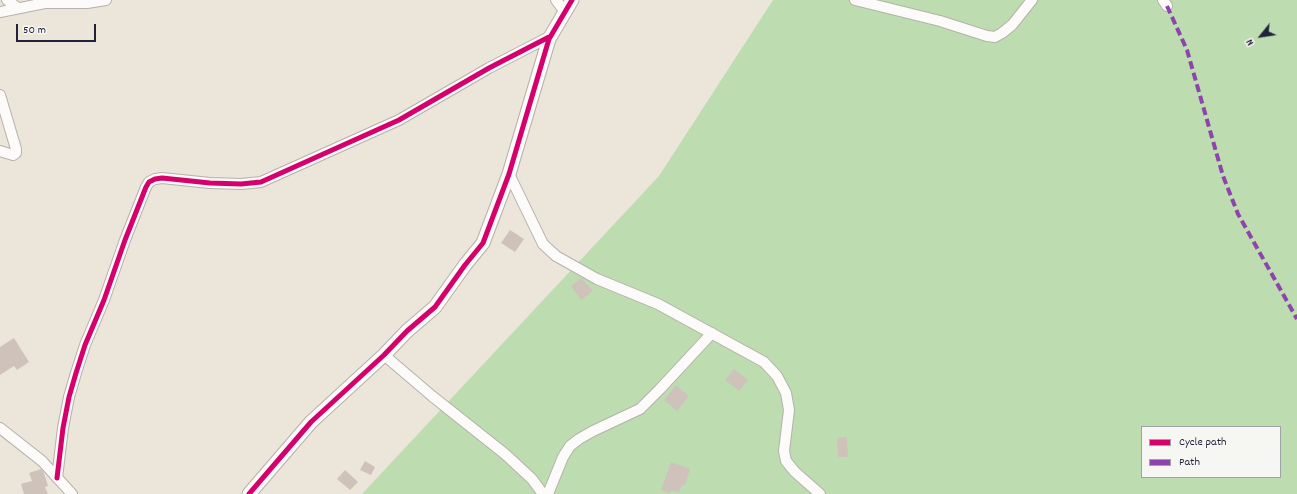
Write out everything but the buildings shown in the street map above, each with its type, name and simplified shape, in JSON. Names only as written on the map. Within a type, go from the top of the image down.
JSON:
[{"type":"street","points":[[7,0],[18,8]]},
{"type":"street","points":[[0,12],[45,3],[87,3],[106,0]]},
{"type":"street","points":[[556,0],[565,12]]},
{"type":"street","points":[[248,494],[311,422],[384,355],[407,331],[435,307],[483,243],[509,174],[550,37],[572,0]]},
{"type":"street","points":[[855,0],[940,21],[987,36],[995,37],[1012,25],[1032,0]]},
{"type":"street","points":[[57,478],[63,428],[74,379],[85,345],[104,300],[125,240],[149,182],[162,178],[210,183],[241,184],[261,182],[399,120],[489,68],[550,37]]},
{"type":"street","points":[[0,95],[16,153],[13,155],[0,152]]},
{"type":"street","points":[[509,174],[543,244],[556,256],[597,279],[658,304],[764,362],[777,376],[786,392],[789,410],[784,451],[786,460],[795,472],[820,494]]},
{"type":"street","points":[[548,494],[563,457],[570,446],[593,431],[640,409],[712,333]]},
{"type":"street","points":[[384,355],[432,396],[505,454],[532,479],[544,494]]},
{"type":"street","points":[[0,428],[42,461],[72,494]]},
{"type":"green space","points":[[773,0],[1297,0],[1297,494],[362,494],[659,176]]},
{"type":"marked path","points":[[1167,6],[1187,50],[1223,176],[1238,214],[1297,319]]},
{"type":"cycle path","points":[[249,494],[311,422],[384,355],[407,331],[435,307],[483,243],[509,174],[549,39],[572,0]]},
{"type":"cycle path","points":[[57,478],[63,428],[69,397],[76,373],[85,345],[104,300],[125,240],[149,182],[162,178],[210,183],[241,184],[261,182],[399,120],[489,68],[549,37]]}]
